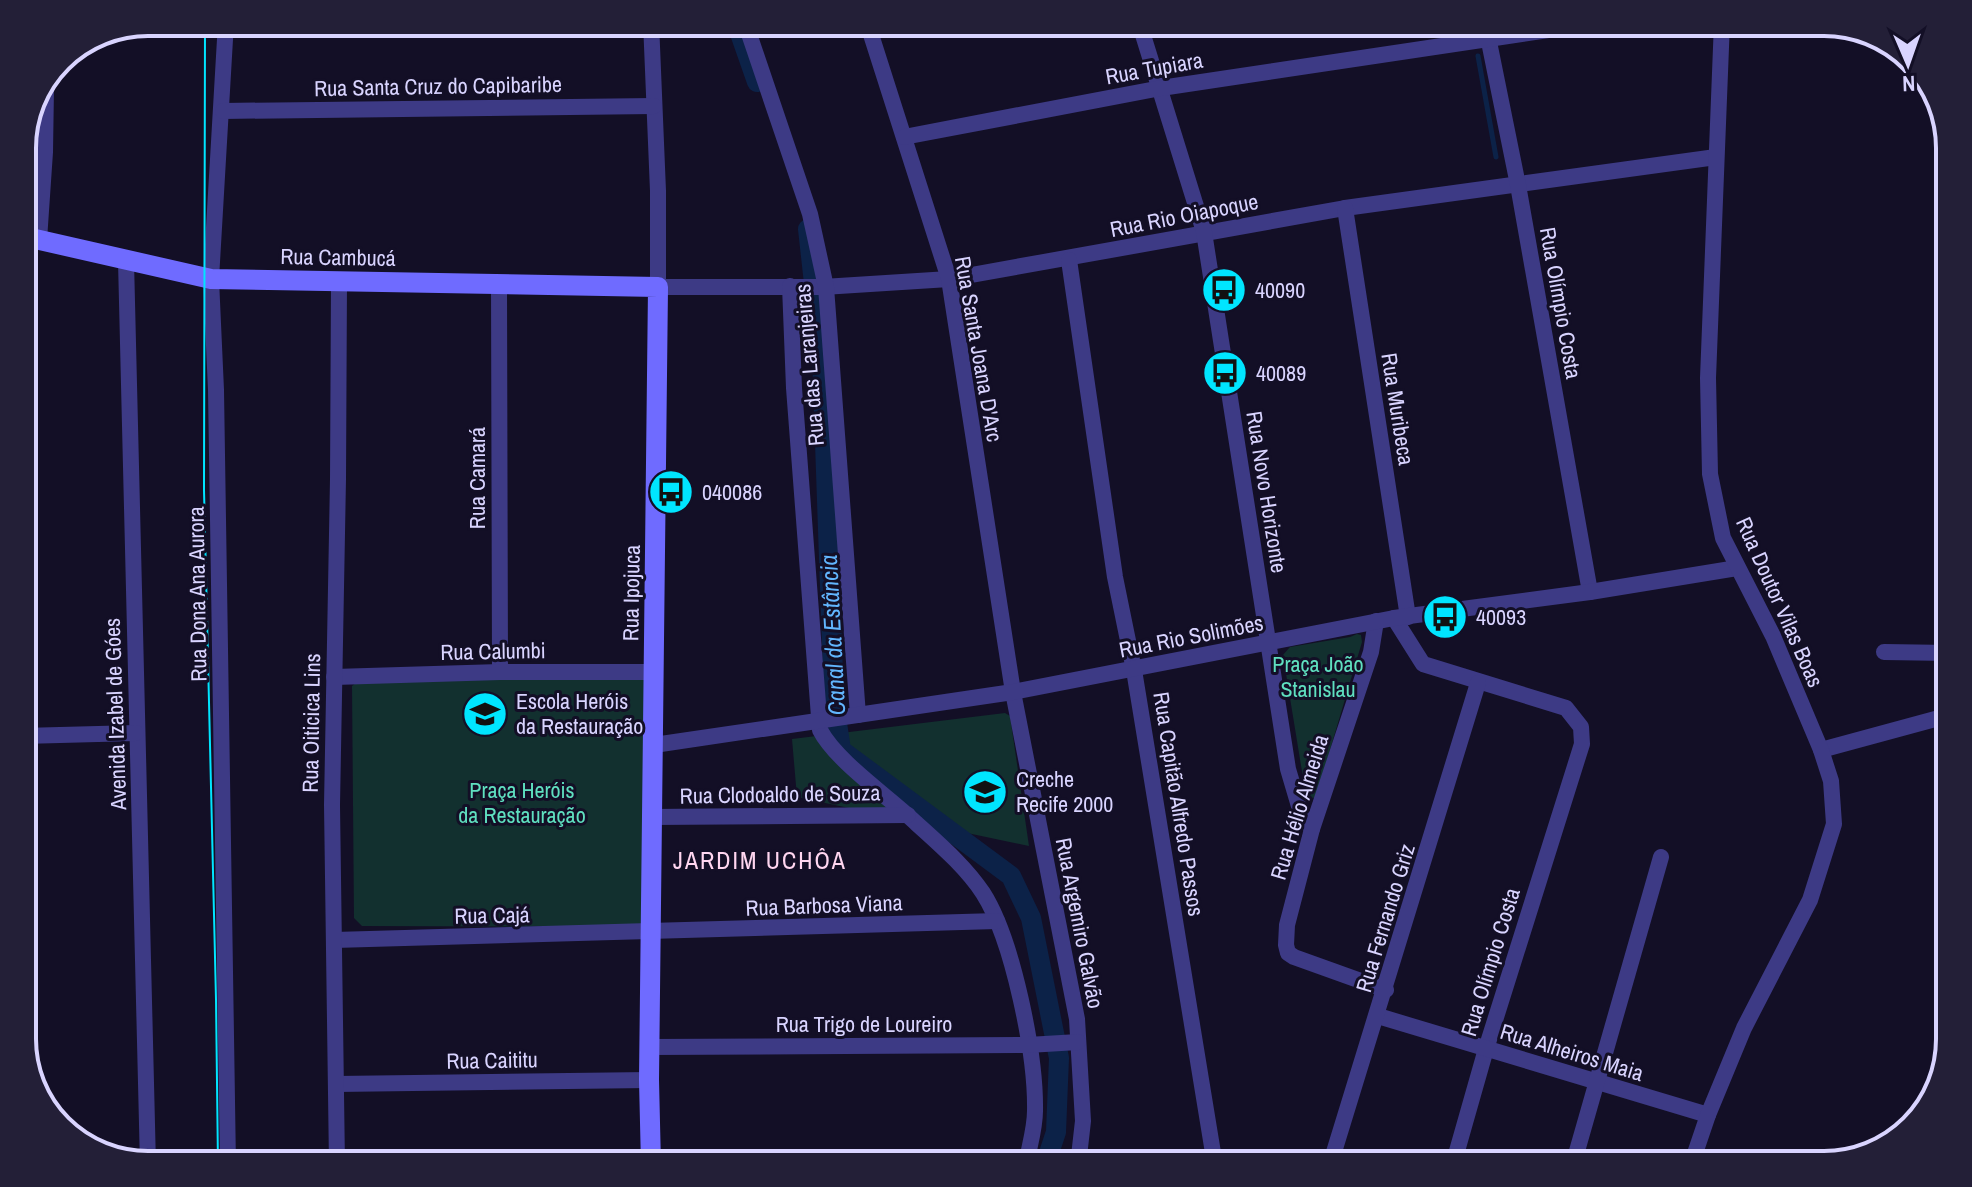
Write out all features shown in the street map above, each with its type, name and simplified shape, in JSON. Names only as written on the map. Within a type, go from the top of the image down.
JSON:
[{"type":"main road","name":"Rua Cambucá","points":[[36,239],[211,279],[658,287]]},
{"type":"main road","name":"Rua Ipojuca","points":[[651,1151],[658,287]]},
{"type":"street","name":"Rua Dona Ana Aurora","points":[[226,36],[211,279],[216,405],[228,1151]]},
{"type":"street","name":"Rua Ipojuca","points":[[652,36],[658,287]]},
{"type":"street","name":"Rua das Laranjeiras","points":[[750,36],[810,214],[825,287],[854,716]]},
{"type":"street","name":"Rua Santa Joana D'Arc","points":[[872,36],[949,279],[1013,692]]},
{"type":"street","name":"Rua Novo Horizonte","points":[[1144,36],[1204,232],[1288,769],[1301,813],[1312,829]]},
{"type":"street","name":"Rua Olímpio Costa","points":[[1488,36],[1518,185],[1590,592]]},
{"type":"street","name":"Rua Tupiara","points":[[904,137],[1161,88],[1509,36]]},
{"type":"street","name":"Rua Doutor Vilas Boas","points":[[1696,1151],[1744,1028],[1810,900],[1834,824],[1831,781],[1821,750],[1764,616],[1737,568],[1719,523],[1710,474],[1708,378],[1721,36]]},
{"type":"street","points":[[36,207],[45,152],[46,102]]},
{"type":"street","name":"Rua Santa Cruz do Capibaribe","points":[[223,111],[654,106]]},
{"type":"street","name":"Rua Rio Oiapoque","points":[[658,287],[825,287],[949,279],[1069,260],[1204,232],[1345,208],[1716,157]]},
{"type":"street","name":"Rua Muribeca","points":[[1345,208],[1401,617]]},
{"type":"street","name":"Rua Capitão Alfredo Passos","points":[[1069,260],[1115,577],[1134,670],[1213,1151]]},
{"type":"street","name":"Avenida Izabel de Góes","points":[[126,261],[148,1151]]},
{"type":"street","name":"Rua Oiticica Lins","points":[[337,1151],[332,805],[339,282]]},
{"type":"street","name":"Rua Camará","points":[[499,285],[500,672]]},
{"type":"street","name":"Rua das Laranjeiras","points":[[793,286],[794,388],[821,719]]},
{"type":"street","name":"Rua Rio Solimões","points":[[654,745],[1013,692],[1376,621],[1737,568]]},
{"type":"street","points":[[1401,617],[1423,664],[1478,683]]},
{"type":"street","name":"Rua Hélio Almeida","points":[[1376,621],[1371,652],[1312,829],[1287,925],[1286,945],[1288,953],[1294,957],[1386,990]]},
{"type":"street","points":[[1884,652],[1936,653]]},
{"type":"street","name":"Rua Calumbi","points":[[334,677],[500,672],[654,672]]},
{"type":"street","name":"Rua Olímpio Costa","points":[[1457,1151],[1582,744],[1581,727],[1574,716],[1556,703],[1478,683]]},
{"type":"street","name":"Rua Fernando Griz","points":[[1335,1151],[1478,683]]},
{"type":"street","name":"Rua Argemiro Galvão","points":[[1013,692],[1071,989],[1083,1121],[1080,1151]]},
{"type":"street","points":[[821,719],[826,741],[836,753],[959,864],[983,893],[997,921],[1021,1000],[1030,1045],[1035,1112],[1028,1151]]},
{"type":"street","points":[[1821,750],[1936,719]]},
{"type":"street","points":[[36,736],[136,733]]},
{"type":"street","name":"Rua Clodoaldo de Souza","points":[[652,817],[908,815]]},
{"type":"street","points":[[1577,1151],[1661,857]]},
{"type":"street","name":"Rua Barbosa Viana","points":[[652,933],[997,921]]},
{"type":"street","name":"Rua Cajá","points":[[334,940],[652,933]]},
{"type":"street","name":"Rua Alheiros Maia","points":[[1378,1016],[1708,1115]]},
{"type":"street","name":"Rua Trigo de Loureiro","points":[[650,1047],[1030,1045],[1076,1042]]},
{"type":"street","name":"Rua Caititu","points":[[336,1084],[649,1080]]},
{"type":"green space","name":"Praça João Stanislau","points":[[1361,635],[1362,642],[1316,797],[1311,799],[1306,796],[1283,655],[1290,647]]},
{"type":"green space","name":"Praça Heróis da Restauração","points":[[362,678],[644,680],[645,924],[627,927],[362,926],[354,918],[352,686]]},
{"type":"green space","points":[[1005,713],[1010,716],[1029,846],[797,797],[792,739]]},
{"type":"waterway","name":"Canal da Estância","points":[[741,36],[757,82]]},
{"type":"waterway","points":[[1478,56],[1496,157]]},
{"type":"waterway","name":"Canal da Estância","points":[[808,229],[822,356],[834,703],[841,750],[1011,876],[1031,918],[1059,1058],[1056,1132],[1050,1151]]},
{"type":"tram line","points":[[205,36],[204,490],[218,1151]]},
{"type":"place","name":"40090","points":[[1224,290]]},
{"type":"place","name":"40089","points":[[1225,373]]},
{"type":"place","name":"040086","points":[[671,492]]},
{"type":"place","name":"40093","points":[[1445,617]]},
{"type":"place","name":"Escola Heróis da Restauração","points":[[485,714]]},
{"type":"place","name":"Creche Recife 2000","points":[[985,792]]},
{"type":"district","name":"JARDIM UCHÔA","points":[[760,861]]}]
